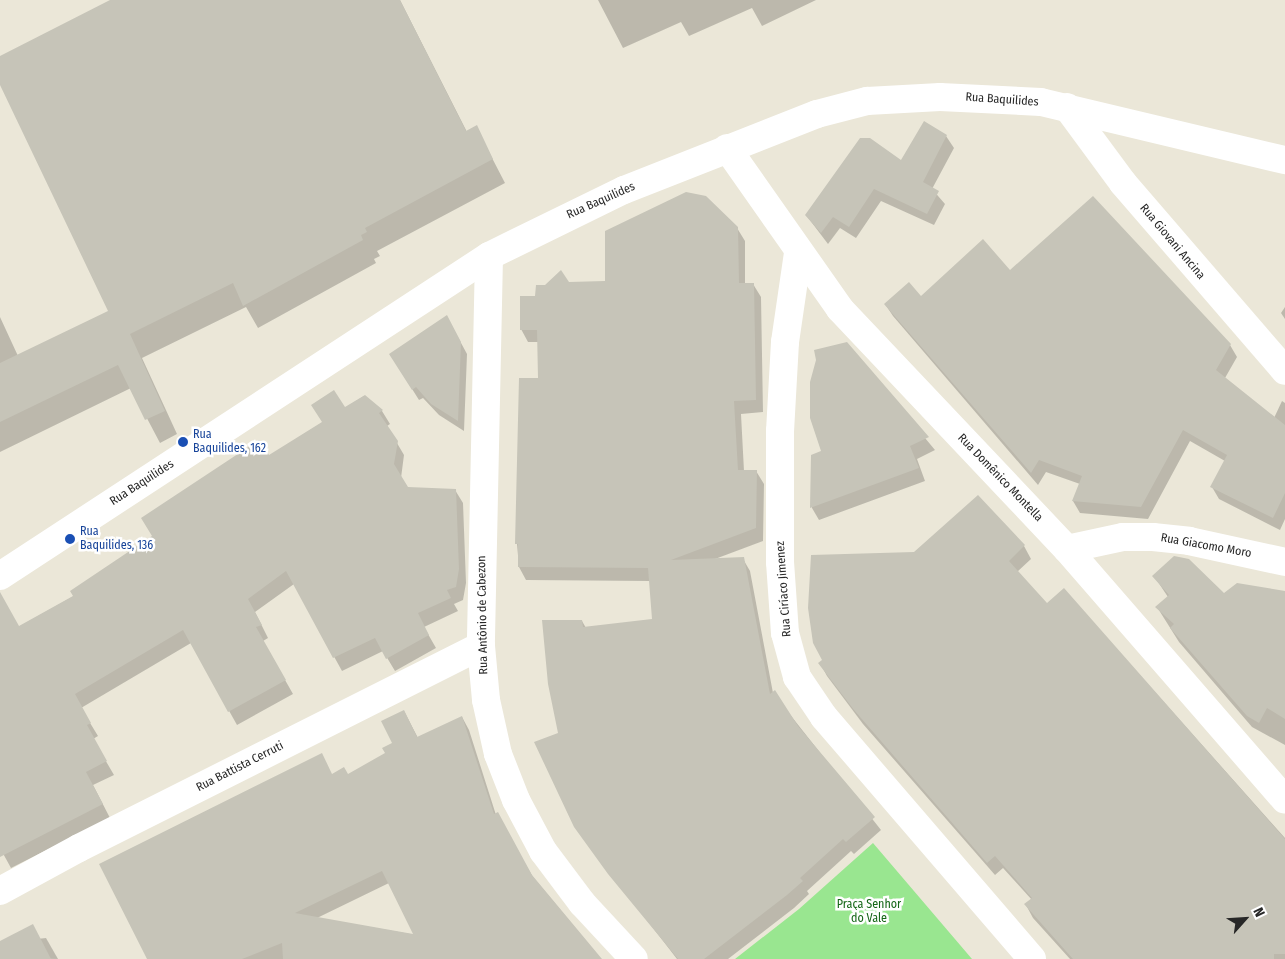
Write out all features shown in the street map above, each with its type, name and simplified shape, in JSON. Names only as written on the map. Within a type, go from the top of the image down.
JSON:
[{"type":"street","name":"Rua Baquilides","points":[[0,576],[489,256],[616,194],[727,148],[817,114],[867,101],[993,97],[1067,107],[1285,160]]},
{"type":"street","name":"Rua Giovani Ancina","points":[[1067,107],[1123,183],[1285,371]]},
{"type":"street","name":"Rua Domênico Montella","points":[[727,148],[798,253],[840,309],[1067,549],[1285,800]]},
{"type":"street","name":"Rua Ciríaco Jimenez","points":[[798,253],[785,342],[780,430],[780,562],[784,633],[798,678],[824,717],[1032,959]]},
{"type":"street","name":"Rua Antônio de Cabezon","points":[[489,256],[481,646],[486,700],[498,754],[516,800],[543,851],[582,903],[634,959]]},
{"type":"street","name":"Rua Giacomo Moro","points":[[1067,549],[1122,537],[1153,537],[1189,541],[1285,562]]},
{"type":"street","name":"Rua Battista Cerruti","points":[[0,892],[79,848],[481,646]]},
{"type":"green space","name":"Praça Senhor do Vale","points":[[873,843],[972,959],[735,959],[799,909]]},
{"type":"building","points":[[110,0],[400,0],[466,131],[477,125],[493,159],[365,228],[367,232],[361,235],[363,240],[243,306],[233,283],[130,334],[165,411],[145,420],[118,365],[0,422],[0,363],[108,311],[0,85],[0,56]]},
{"type":"building","points":[[924,121],[947,135],[923,182],[939,191],[927,214],[874,189],[849,227],[833,217],[821,233],[805,215],[860,138],[870,138],[901,160]]},
{"type":"building","points":[[686,192],[706,196],[738,227],[739,283],[754,283],[756,400],[734,401],[738,470],[757,470],[756,528],[671,560],[744,557],[770,694],[775,690],[798,726],[875,817],[846,842],[843,839],[800,878],[803,881],[787,895],[704,959],[678,959],[608,874],[574,827],[534,742],[558,733],[548,684],[542,620],[582,620],[583,627],[652,619],[648,568],[518,567],[518,544],[515,544],[519,378],[538,378],[537,330],[520,330],[520,296],[535,296],[536,285],[545,285],[561,270],[569,282],[605,281],[605,231]]},
{"type":"building","points":[[1093,196],[1231,344],[1216,370],[1285,425],[1285,493],[1273,518],[1210,487],[1227,455],[1183,430],[1141,507],[1072,501],[1082,476],[1039,460],[1031,473],[884,304],[909,282],[921,296],[983,239],[1010,270]]},
{"type":"building","points":[[447,315],[461,342],[458,421],[431,404],[416,387],[412,390],[389,354]]},
{"type":"building","points":[[847,342],[929,437],[910,446],[919,468],[810,508],[811,455],[821,451],[810,418],[810,382],[816,360],[814,350]]},
{"type":"building","points":[[334,390],[345,407],[365,395],[383,410],[379,413],[398,441],[394,464],[408,487],[456,489],[459,569],[456,587],[447,590],[451,598],[418,613],[429,635],[386,659],[375,638],[333,658],[286,571],[248,599],[262,625],[256,627],[286,680],[228,712],[183,630],[75,694],[91,723],[87,725],[107,761],[86,772],[103,804],[0,857],[0,592],[19,626],[73,596],[70,591],[152,536],[141,518],[259,440],[269,455],[322,422],[311,405]]},
{"type":"building","points":[[978,495],[1025,545],[1009,561],[1047,603],[1064,588],[1285,839],[1285,954],[1274,954],[1274,959],[1073,959],[1024,904],[1032,898],[995,856],[987,863],[854,710],[818,663],[822,660],[813,643],[808,608],[811,555],[914,552]]},
{"type":"building","points":[[1174,556],[1189,559],[1224,593],[1237,583],[1285,591],[1285,719],[1267,708],[1259,723],[1247,716],[1170,628],[1174,624],[1155,607],[1169,595],[1152,576]]},
{"type":"building","points":[[404,710],[417,737],[462,716],[494,814],[498,812],[532,875],[602,959],[283,959],[282,943],[242,959],[147,959],[99,864],[322,753],[332,774],[344,767],[348,774],[385,753],[382,748],[392,743],[381,721]],"holes":[[[382,871],[413,934],[295,913]]]},
{"type":"building","points":[[33,924],[51,959],[0,959],[0,941]]},
{"type":"place","name":"Rua Baquilides, 162","points":[[183,442]]},
{"type":"place","name":"Rua Baquilides, 136","points":[[70,539]]}]
